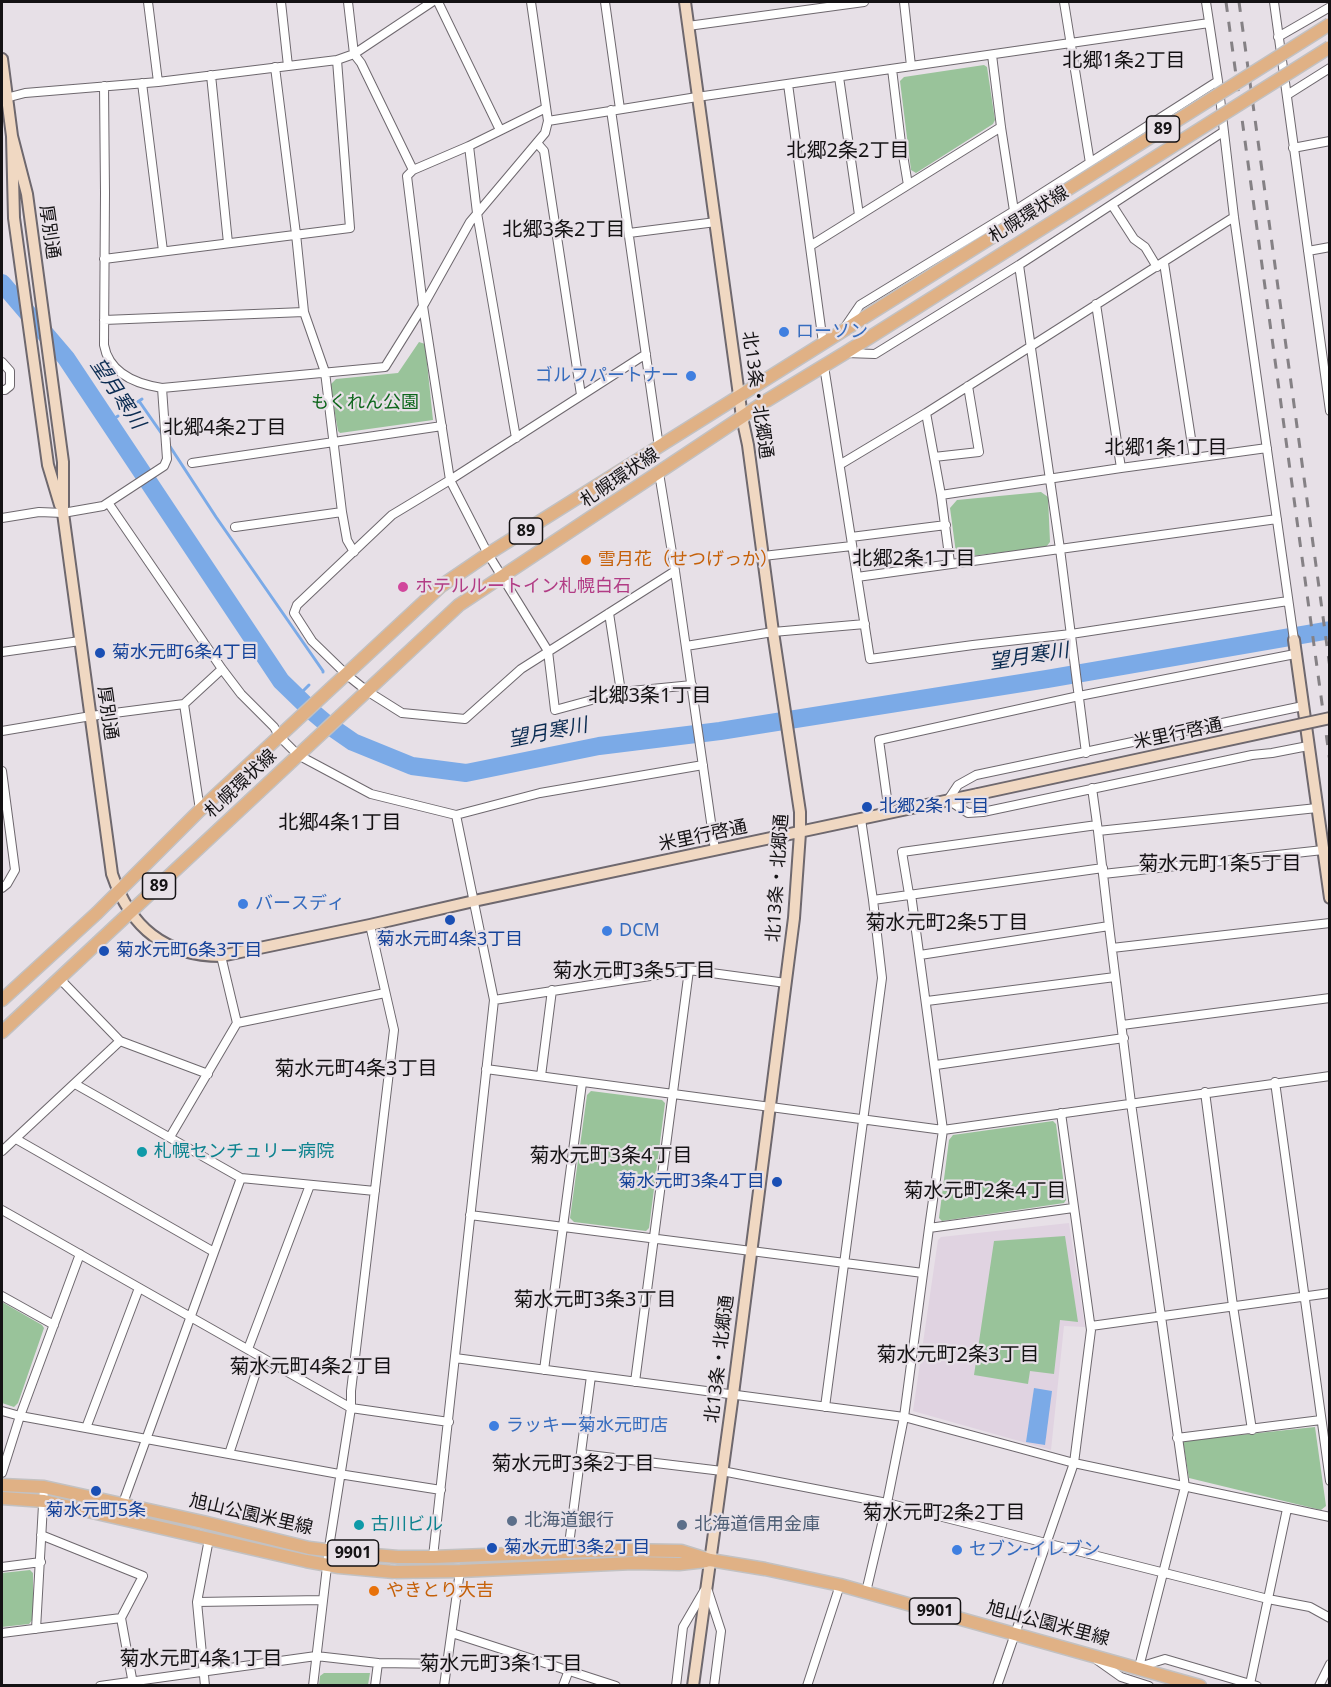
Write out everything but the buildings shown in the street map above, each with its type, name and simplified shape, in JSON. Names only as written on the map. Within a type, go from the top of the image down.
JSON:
[{"type":"main road","name":"札幌環状線","points":[[2,1000],[97,913],[200,810],[441,586],[1329,24]]},
{"type":"main road","name":"札幌環状線","points":[[2,1032],[459,605],[742,417],[1329,47]]},
{"type":"main road","name":"旭山公園米里線","points":[[2,1485],[44,1487],[329,1551],[398,1557],[617,1550],[681,1551],[710,1560],[741,1564],[840,1585],[1139,1667],[1200,1686]]},
{"type":"main road","name":"旭山公園米里線","points":[[2,1498],[44,1501],[306,1561],[339,1567],[394,1572],[633,1563],[679,1564],[710,1560]]},
{"type":"street","points":[[148,2],[158,82]]},
{"type":"street","points":[[281,2],[288,66]]},
{"type":"street","points":[[348,2],[354,54],[361,63],[413,170]]},
{"type":"street","points":[[4,98],[25,93],[158,82],[337,60],[354,54],[432,2]]},
{"type":"street","points":[[438,2],[500,130]]},
{"type":"street","points":[[104,86],[105,352],[114,367],[135,381],[162,388],[385,367],[423,306],[470,222],[545,133],[548,121],[531,2]]},
{"type":"street","points":[[605,2],[629,233],[659,447]]},
{"type":"street","name":"北13条・北郷通","points":[[685,2],[742,417],[748,445],[800,812],[794,918],[693,1686]]},
{"type":"street","points":[[688,26],[850,2],[864,2]]},
{"type":"street","points":[[904,2],[911,66]]},
{"type":"street","points":[[1064,2],[1090,163]]},
{"type":"street","points":[[1206,2],[1329,898]]},
{"type":"street","points":[[1274,2],[1329,411]]},
{"type":"street","points":[[1278,38],[1329,6]]},
{"type":"street","points":[[548,121],[698,96],[1209,23]]},
{"type":"street","points":[[992,55],[1014,211]]},
{"type":"street","name":"厚別通","points":[[2,59],[4,98],[27,194],[63,462],[63,513],[112,874],[130,912]]},
{"type":"street","points":[[104,259],[350,228],[337,60]]},
{"type":"street","points":[[275,67],[304,312],[325,372],[342,512],[347,540],[354,552]]},
{"type":"street","points":[[1287,95],[1329,68]]},
{"type":"street","points":[[892,69],[908,185]]},
{"type":"street","points":[[211,75],[228,243]]},
{"type":"street","points":[[839,77],[859,215]]},
{"type":"street","points":[[841,333],[860,305],[1014,211],[1218,81]]},
{"type":"street","points":[[142,83],[163,251]]},
{"type":"street","points":[[789,84],[824,343]]},
{"type":"street","points":[[546,108],[469,146],[413,170],[407,176],[423,306],[450,480],[488,555],[548,651],[555,710],[621,693],[692,685]]},
{"type":"street","points":[[810,246],[1001,127]]},
{"type":"street","points":[[846,353],[875,354],[1019,265],[1223,132]]},
{"type":"street","name":"厚別通","points":[[12,136],[14,218],[48,465],[63,513]]},
{"type":"street","points":[[1293,148],[1329,141]]},
{"type":"street","points":[[537,143],[544,151],[581,395]]},
{"type":"street","points":[[469,146],[477,213],[516,438]]},
{"type":"street","points":[[1112,205],[1134,239],[1145,247],[1160,265],[1194,458]]},
{"type":"street","points":[[841,464],[926,413],[1234,217]]},
{"type":"street","points":[[629,233],[716,222]]},
{"type":"street","points":[[1308,251],[1329,247]]},
{"type":"street","points":[[1019,265],[1060,549],[1086,753]]},
{"type":"street","points":[[1096,304],[1121,468]]},
{"type":"street","points":[[104,320],[304,312]]},
{"type":"street","points":[[645,354],[392,515],[297,605],[294,613],[312,641],[367,691],[402,712],[465,719],[521,669],[675,571]]},
{"type":"street","points":[[2,362],[10,371],[10,386],[2,390]]},
{"type":"street","points":[[824,366],[870,659],[1071,634],[1288,601]]},
{"type":"street","points":[[934,458],[979,452],[968,386]]},
{"type":"street","points":[[2,518],[39,512],[63,513],[103,506],[166,464],[162,388]]},
{"type":"street","points":[[926,413],[946,525],[950,563]]},
{"type":"street","points":[[192,463],[442,426]]},
{"type":"street","points":[[941,495],[1267,448]]},
{"type":"street","points":[[659,473],[715,850]]},
{"type":"street","points":[[109,504],[222,669],[280,737],[298,755],[371,794],[456,815],[540,793],[703,765]]},
{"type":"street","points":[[235,527],[342,512]]},
{"type":"street","points":[[856,577],[1277,519]]},
{"type":"street","points":[[763,556],[946,525]]},
{"type":"street","points":[[609,613],[621,693]]},
{"type":"street","points":[[686,646],[773,632],[865,624]]},
{"type":"street","points":[[2,652],[80,641]]},
{"type":"street","points":[[889,813],[879,740],[1079,696],[1295,654]]},
{"type":"street","points":[[2,731],[184,704],[222,669]]},
{"type":"street","points":[[184,704],[200,810]]},
{"type":"street","points":[[1303,706],[976,775],[958,785],[948,800],[968,813],[983,812],[1252,755],[1308,746]]},
{"type":"street","name":"米里行啓通","points":[[130,912],[148,932],[171,947],[195,955],[221,956],[1329,718]]},
{"type":"street","points":[[2,771],[15,870],[2,888]]},
{"type":"street","points":[[1092,788],[1131,1103],[1185,1487],[1139,1667]]},
{"type":"street","points":[[866,1592],[904,1417],[943,1130],[927,1001],[902,852],[1098,828],[1317,808]]},
{"type":"street","points":[[433,1557],[494,1000],[456,815]]},
{"type":"street","points":[[825,1407],[882,978],[861,819]]},
{"type":"street","points":[[873,900],[1103,871],[1323,850]]},
{"type":"street","points":[[1112,948],[1329,923]]},
{"type":"street","points":[[313,1686],[339,1474],[351,1408],[351,1391],[394,1030],[370,925]]},
{"type":"street","points":[[920,955],[1109,926]]},
{"type":"street","points":[[170,1137],[237,1023],[221,956]]},
{"type":"street","points":[[494,1000],[689,970],[786,983]]},
{"type":"street","points":[[635,1382],[689,970]]},
{"type":"street","points":[[927,1001],[1115,977]]},
{"type":"street","points":[[59,978],[120,1041],[208,1074]]},
{"type":"street","points":[[541,1076],[552,990]]},
{"type":"street","points":[[237,1023],[385,993]]},
{"type":"street","points":[[1122,1025],[1329,998]]},
{"type":"street","points":[[936,1065],[1124,1038]]},
{"type":"street","points":[[2,1151],[120,1041]]},
{"type":"street","points":[[486,1069],[943,1130],[1329,1076]]},
{"type":"street","points":[[1275,1082],[1329,1481]]},
{"type":"street","points":[[544,1370],[582,1083]]},
{"type":"street","points":[[75,1084],[241,1178],[375,1191]]},
{"type":"street","points":[[1205,1092],[1252,1430]]},
{"type":"street","points":[[997,1686],[1074,1463],[1091,1326],[1061,1113]]},
{"type":"street","points":[[16,1139],[214,1252]]},
{"type":"street","points":[[123,1503],[241,1178]]},
{"type":"street","points":[[248,1349],[310,1185]]},
{"type":"street","points":[[929,1228],[1074,1208]]},
{"type":"street","points":[[2,1210],[351,1408],[449,1422]]},
{"type":"street","points":[[470,1215],[923,1273]]},
{"type":"street","points":[[2,1473],[20,1416],[80,1254]]},
{"type":"street","points":[[86,1428],[139,1288]]},
{"type":"street","points":[[1091,1326],[1329,1293]]},
{"type":"street","points":[[2,1296],[54,1325]]},
{"type":"street","points":[[229,1454],[261,1357]]},
{"type":"street","points":[[455,1358],[904,1417],[1074,1463],[1329,1517]]},
{"type":"street","points":[[568,1552],[591,1376]]},
{"type":"street","points":[[2,1410],[20,1416],[146,1439],[441,1490]]},
{"type":"street","points":[[1178,1438],[1321,1420]]},
{"type":"street","points":[[581,1454],[722,1471],[887,1503],[1268,1599],[1310,1607],[1329,1618]]},
{"type":"street","points":[[36,1629],[44,1487]]},
{"type":"street","points":[[1139,1667],[1165,1659],[1254,1685],[1268,1599],[1287,1509]]},
{"type":"street","points":[[41,1535],[143,1576],[121,1618],[132,1683]]},
{"type":"street","points":[[205,1686],[197,1602],[209,1539]]},
{"type":"street","points":[[2,1567],[41,1562]]},
{"type":"street","points":[[444,1686],[460,1571]]},
{"type":"street","points":[[807,1686],[840,1585]]},
{"type":"street","points":[[675,1686],[683,1627],[706,1586]]},
{"type":"street","points":[[706,1586],[721,1631],[714,1686]]},
{"type":"street","points":[[197,1602],[323,1600]]},
{"type":"street","points":[[2,1633],[121,1618]]},
{"type":"street","points":[[452,1633],[616,1686]]},
{"type":"street","points":[[1091,1655],[1121,1677],[1149,1686]]},
{"type":"street","points":[[100,1686],[316,1656],[378,1663],[447,1664]]},
{"type":"street","points":[[375,1686],[378,1663]]},
{"type":"street","points":[[1319,1686],[1329,1664]]},
{"type":"street","points":[[563,1686],[569,1670]]},
{"type":"shaded area","points":[[1069,1223],[1085,1327],[1064,1326],[1051,1450],[913,1411],[938,1240],[941,1237]]},
{"type":"green space","points":[[984,65],[987,67],[995,120],[993,124],[916,173],[911,170],[900,81],[904,77]]},
{"type":"green space","name":"もくれん公園","points":[[419,342],[425,344],[433,420],[340,433],[330,385],[336,379],[398,373]]},
{"type":"green space","points":[[1041,492],[1048,497],[1050,542],[1046,547],[962,557],[956,553],[950,508],[957,500]]},
{"type":"green space","points":[[591,1091],[662,1100],[665,1103],[649,1228],[646,1231],[574,1222],[570,1218],[587,1095]]},
{"type":"green space","points":[[1053,1121],[1056,1124],[1066,1200],[1064,1203],[942,1221],[939,1218],[949,1140],[953,1135]]},
{"type":"green space","points":[[1065,1236],[1078,1322],[1060,1320],[1054,1374],[1030,1371],[1028,1384],[974,1375],[994,1241]]},
{"type":"green space","points":[[2,1302],[44,1328],[18,1403],[14,1407],[2,1403]]},
{"type":"green space","points":[[1315,1427],[1326,1506],[1321,1510],[1189,1478],[1183,1441]]},
{"type":"green space","points":[[30,1570],[33,1573],[33,1619],[29,1624],[2,1627],[2,1573]]},
{"type":"green space","points":[[324,1673],[370,1673],[368,1685],[319,1685],[320,1676]]},
{"type":"water","points":[[1034,1388],[1052,1391],[1045,1445],[1026,1442]]},
{"type":"waterway","name":"望月寒川","points":[[2,283],[66,358],[281,681],[314,713],[353,742],[412,766],[466,773],[599,746],[720,731],[1047,679],[1330,630]]},
{"type":"waterway","points":[[133,405],[142,399]]},
{"type":"waterway","points":[[139,401],[164,437]]},
{"type":"waterway","points":[[109,422],[118,416]]},
{"type":"waterway","points":[[169,445],[323,672]]},
{"type":"waterway","points":[[297,697],[309,685]]},
{"type":"railway","points":[[1226,2],[1330,762]]},
{"type":"railway","points":[[1239,2],[1330,668]]},
{"type":"place","name":"ローソン","points":[[784,332]]},
{"type":"place","name":"ゴルフパートナー","points":[[691,376]]},
{"type":"place","name":"雪月花（せつげっか）","points":[[586,560]]},
{"type":"place","name":"ホテルルートイン札幌白石","points":[[403,587]]},
{"type":"place","name":"菊水元町6条4丁目","points":[[100,653]]},
{"type":"place","name":"北郷2条1丁目","points":[[867,807]]},
{"type":"place","name":"バースディ","points":[[243,904]]},
{"type":"place","name":"菊水元町4条3丁目","points":[[450,920]]},
{"type":"place","name":"DCM","points":[[607,931]]},
{"type":"place","name":"菊水元町6条3丁目","points":[[104,951]]},
{"type":"place","name":"札幌センチュリー病院","points":[[142,1152]]},
{"type":"place","name":"菊水元町3条4丁目","points":[[777,1182]]},
{"type":"place","name":"ラッキー菊水元町店","points":[[494,1426]]},
{"type":"place","name":"菊水元町5条","points":[[96,1491]]},
{"type":"place","name":"北海道銀行","points":[[512,1521]]},
{"type":"place","name":"古川ビル","points":[[359,1525]]},
{"type":"place","name":"北海道信用金庫","points":[[682,1525]]},
{"type":"place","name":"菊水元町3条2丁目","points":[[492,1548]]},
{"type":"place","name":"セブン-イレブン","points":[[957,1550]]},
{"type":"place","name":"やきとり大吉","points":[[374,1591]]},
{"type":"district","name":"北郷1条2丁目","points":[[1124,61]]},
{"type":"district","name":"北郷2条2丁目","points":[[848,151]]},
{"type":"district","name":"北郷3条2丁目","points":[[564,230]]},
{"type":"district","name":"北郷4条2丁目","points":[[225,428]]},
{"type":"district","name":"北郷1条1丁目","points":[[1166,448]]},
{"type":"district","name":"北郷2条1丁目","points":[[914,559]]},
{"type":"district","name":"北郷3条1丁目","points":[[650,696]]},
{"type":"district","name":"北郷4条1丁目","points":[[340,823]]},
{"type":"district","name":"菊水元町1条5丁目","points":[[1220,864]]},
{"type":"district","name":"菊水元町2条5丁目","points":[[947,923]]},
{"type":"district","name":"菊水元町3条5丁目","points":[[634,971]]},
{"type":"district","name":"菊水元町4条3丁目","points":[[356,1069]]},
{"type":"district","name":"菊水元町3条4丁目","points":[[611,1156]]},
{"type":"district","name":"菊水元町2条4丁目","points":[[985,1191]]},
{"type":"district","name":"菊水元町3条3丁目","points":[[595,1300]]},
{"type":"district","name":"菊水元町2条3丁目","points":[[958,1355]]},
{"type":"district","name":"菊水元町4条2丁目","points":[[311,1367]]},
{"type":"district","name":"菊水元町3条2丁目","points":[[573,1464]]},
{"type":"district","name":"菊水元町2条2丁目","points":[[944,1513]]},
{"type":"district","name":"菊水元町4条1丁目","points":[[201,1659]]},
{"type":"district","name":"菊水元町3条1丁目","points":[[501,1664]]}]
